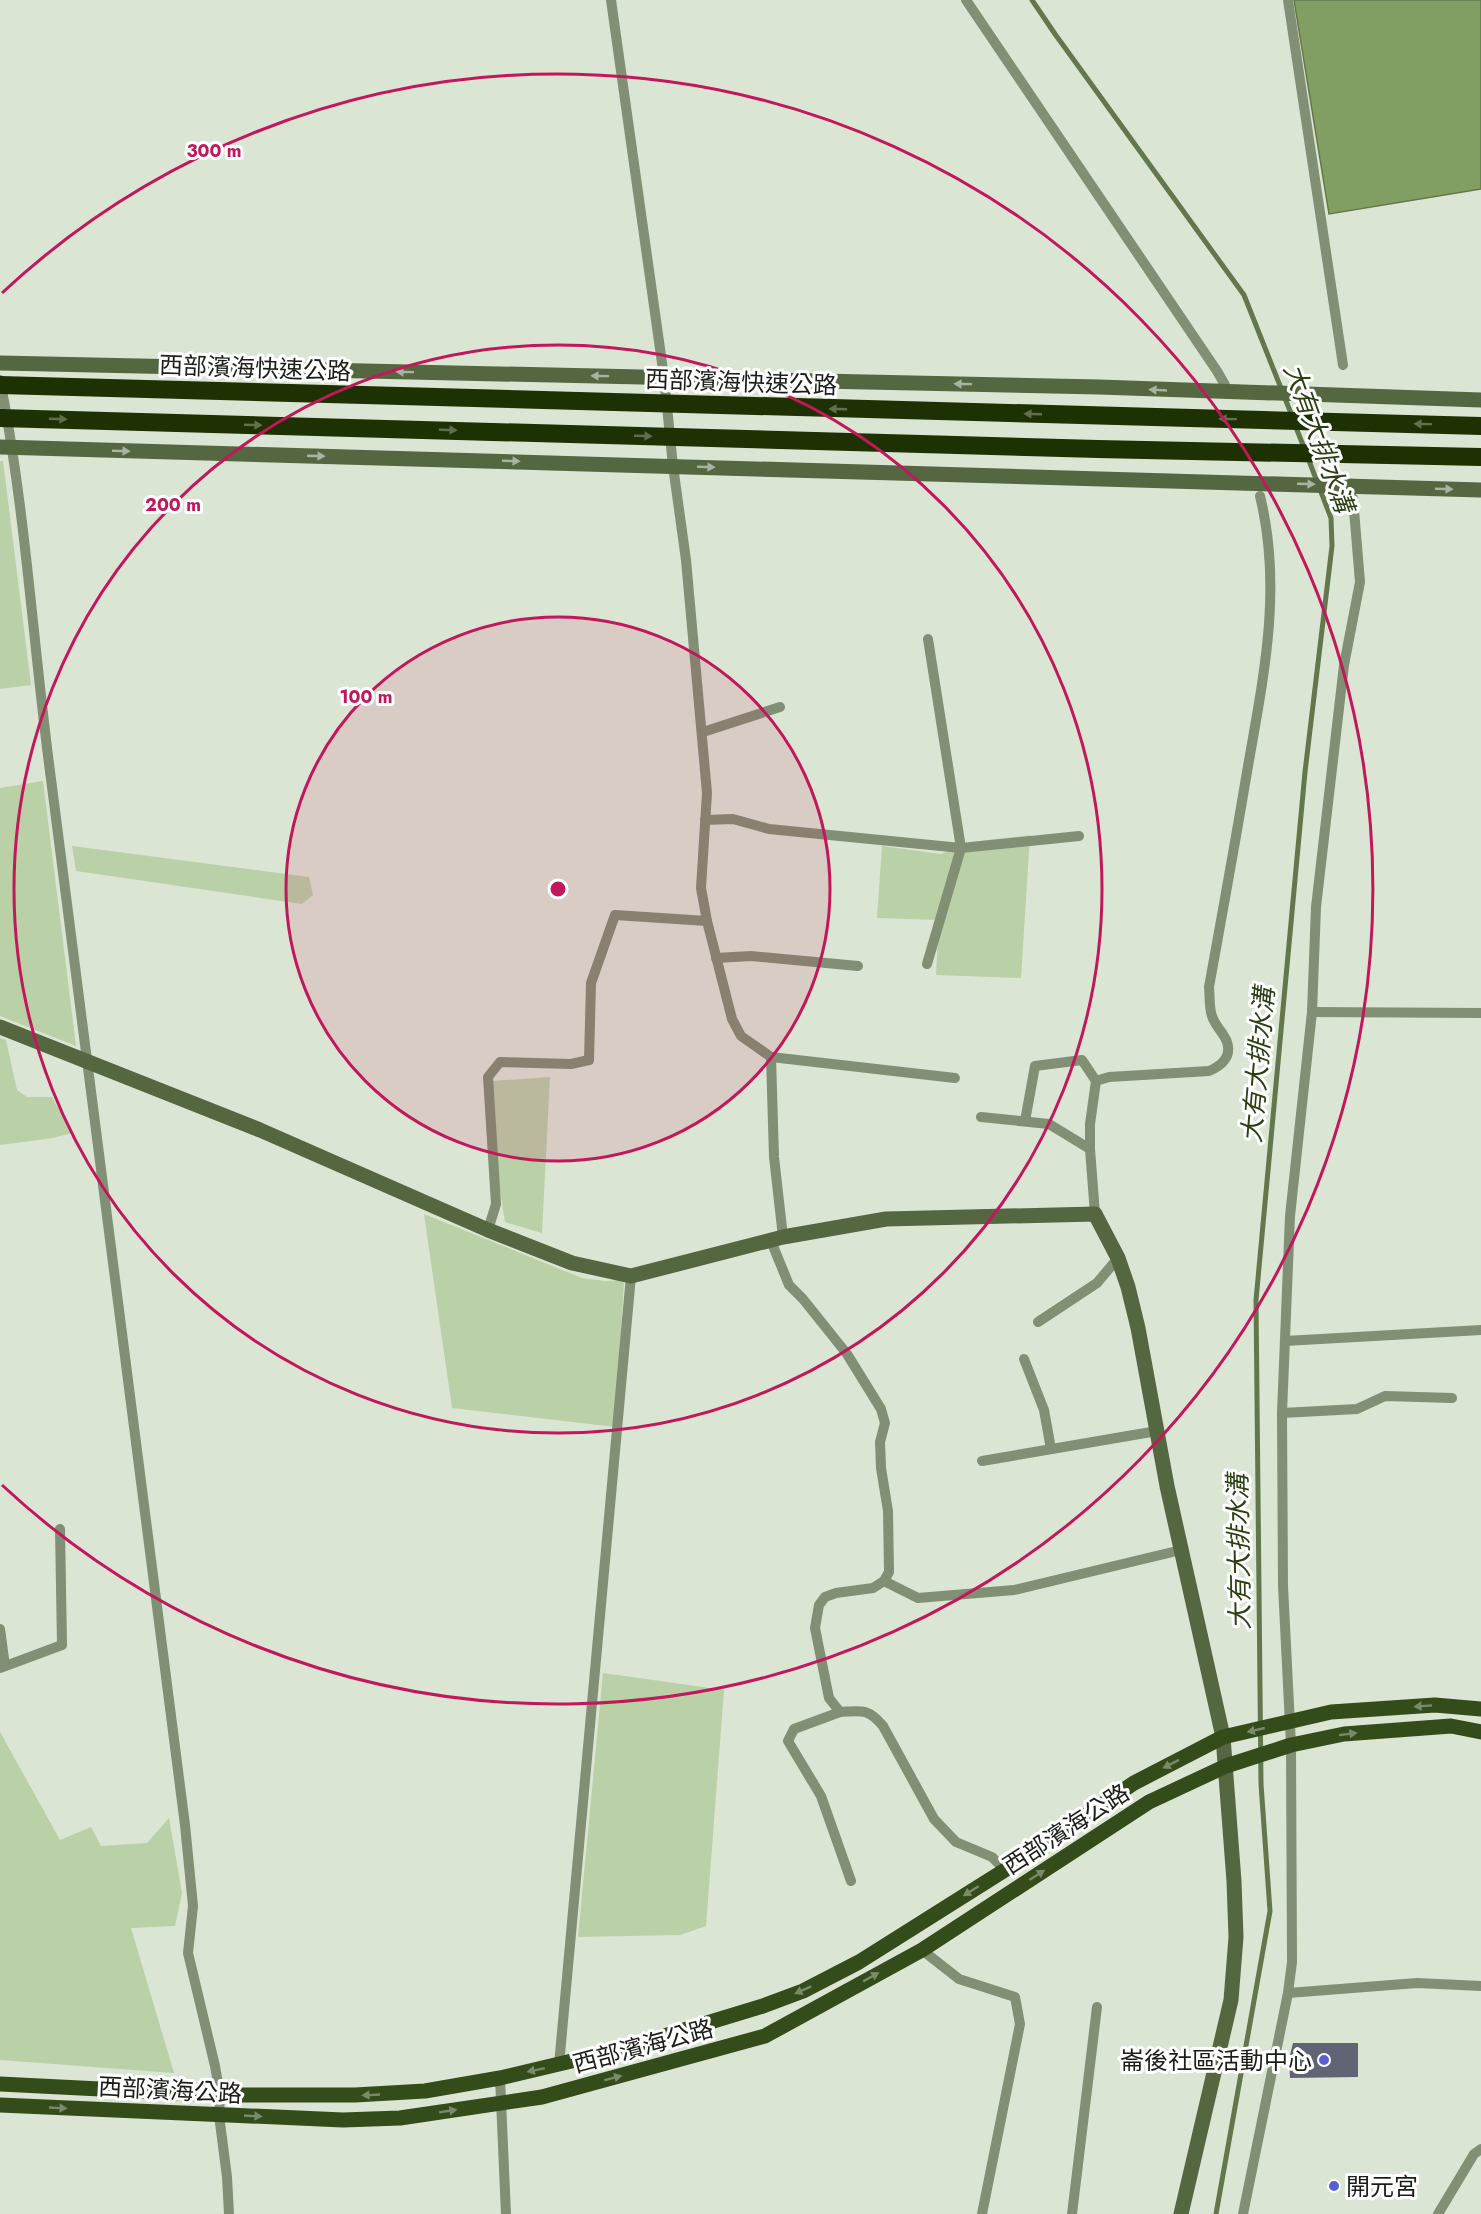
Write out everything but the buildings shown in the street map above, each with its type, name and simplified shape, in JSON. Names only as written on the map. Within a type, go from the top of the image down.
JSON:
[{"type":"highway","name":"西部濱海快速公路","points":[[0,385],[1481,426]]},
{"type":"highway","points":[[0,418],[1481,457]]},
{"type":"main road","points":[[0,363],[1221,389],[1365,397],[1481,400]]},
{"type":"main road","points":[[7,447],[1481,490]]},
{"type":"main road","points":[[0,1027],[260,1130],[488,1230],[572,1263],[631,1276],[777,1239],[886,1220],[1095,1214],[1118,1258],[1138,1328],[1181,1550],[1223,1737],[1226,1766],[1236,1937],[1231,2000],[1181,2214]]},
{"type":"main road","points":[[1290,1722],[1331,1712],[1424,1706],[1481,1709]]},
{"type":"main road","name":"西部濱海公路","points":[[0,2084],[220,2095],[356,2096],[425,2091],[495,2079],[618,2050],[763,2006],[803,1991],[859,1962],[1005,1870],[1134,1783],[1223,1737],[1290,1722]]},
{"type":"main road","points":[[1291,1745],[1344,1734],[1451,1726],[1481,1732]]},
{"type":"main road","name":"西部濱海公路","points":[[0,2105],[355,2120],[400,2118],[542,2097],[765,2036],[922,1950],[1149,1802],[1226,1766],[1291,1745]]},
{"type":"lane","points":[[611,0],[664,377],[686,560],[707,793],[701,888],[732,1019],[741,1036],[771,1057],[955,1078]]},
{"type":"lane","points":[[966,0],[1211,361],[1221,389]]},
{"type":"lane","points":[[1288,0],[1343,365]]},
{"type":"lane","points":[[0,378],[7,447],[89,1062],[185,1825],[193,1906],[188,1953],[220,2095],[219,2115],[229,2214]]},
{"type":"lane","points":[[1096,1081],[1109,1077],[1209,1071],[1219,1067],[1225,1060],[1227,1041],[1217,1029],[1211,1014],[1209,987],[1267,658],[1272,593],[1268,528],[1260,496]]},
{"type":"lane","points":[[1243,2214],[1288,1993],[1292,1962],[1291,1745],[1283,1586],[1281,1413],[1290,1216],[1312,1012],[1316,908],[1344,665],[1360,582],[1353,498]]},
{"type":"lane","points":[[927,964],[961,848],[928,639]]},
{"type":"lane","points":[[703,732],[780,706]]},
{"type":"lane","points":[[705,820],[733,819],[769,829],[961,848],[1079,837]]},
{"type":"lane","points":[[488,1230],[496,1204],[488,1077],[500,1062],[571,1064],[590,1060],[591,983],[615,915],[707,921]]},
{"type":"lane","points":[[716,958],[751,956],[858,966]]},
{"type":"lane","points":[[1312,1012],[1481,1013]]},
{"type":"lane","points":[[771,1057],[777,1239],[789,1285],[847,1354],[881,1409],[885,1423],[880,1442],[881,1468],[888,1511],[889,1572],[884,1581],[873,1588],[836,1593],[825,1597],[819,1605],[815,1628],[828,1698],[840,1712]]},
{"type":"lane","points":[[1025,1121],[1035,1066],[1082,1060],[1096,1081],[1090,1124],[1095,1214]]},
{"type":"lane","points":[[981,1117],[1049,1124],[1090,1149]]},
{"type":"lane","points":[[1038,1323],[1097,1283],[1118,1258]]},
{"type":"lane","points":[[559,2065],[631,1276]]},
{"type":"lane","points":[[1285,1341],[1481,1330]]},
{"type":"lane","points":[[1024,1359],[1044,1410],[1051,1449]]},
{"type":"lane","points":[[1281,1413],[1357,1409],[1385,1396],[1452,1398]]},
{"type":"lane","points":[[982,1461],[1157,1431]]},
{"type":"lane","points":[[0,1629],[2,1667],[62,1645],[60,1530]]},
{"type":"lane","points":[[884,1581],[918,1598],[1014,1590],[1181,1550]]},
{"type":"lane","points":[[851,1881],[821,1796],[788,1741],[794,1729],[840,1712],[866,1711],[874,1715],[883,1726],[934,1819],[956,1842],[992,1857],[1005,1870]]},
{"type":"lane","points":[[922,1950],[959,1979],[1015,1997],[1020,2024],[982,2214]]},
{"type":"lane","points":[[1288,1993],[1417,1983],[1481,1986]]},
{"type":"lane","points":[[1072,2214],[1097,2007]]},
{"type":"lane","points":[[495,2079],[506,2214]]},
{"type":"lane","points":[[1438,2214],[1474,2154],[1481,2149]]},
{"type":"shaded area","points":[[1294,0],[1481,0],[1481,189],[1329,214]]},
{"type":"shaded area","points":[[0,461],[3,461],[31,685],[0,689]]},
{"type":"shaded area","points":[[43,781],[76,1046],[0,1016],[0,788]]},
{"type":"shaded area","points":[[1030,835],[1021,978],[936,975],[939,920],[877,918],[882,846],[941,854],[971,842]]},
{"type":"shaded area","points":[[72,846],[309,877],[313,895],[302,904],[76,871]]},
{"type":"shaded area","points":[[0,1038],[6,1040],[17,1090],[27,1097],[52,1097],[72,1133],[53,1138],[0,1145]]},
{"type":"shaded area","points":[[550,1077],[542,1233],[505,1222],[487,1107],[492,1081]]},
{"type":"shaded area","points":[[424,1214],[582,1278],[605,1281],[624,1280],[616,1427],[452,1408]]},
{"type":"shaded area","points":[[603,1673],[724,1690],[706,1926],[680,1935],[578,1937]]},
{"type":"shaded area","points":[[0,1732],[60,1840],[91,1827],[101,1846],[147,1843],[169,1818],[182,1893],[175,1926],[131,1928],[174,2073],[0,2060]]},
{"type":"waterway","name":"大有大排水溝","points":[[1032,0],[1244,295],[1292,416]]},
{"type":"waterway","name":"大有大排水溝","points":[[1295,425],[1305,450]]},
{"type":"waterway","name":"大有大排水溝","points":[[1216,2214],[1270,1911],[1261,1784],[1256,1300],[1305,772],[1332,546],[1331,518],[1308,458]]},
{"type":"place","name":"崙後社區活動中心","points":[[1324,2060]]},
{"type":"place","name":"開元宮","points":[[1334,2186]]}]
